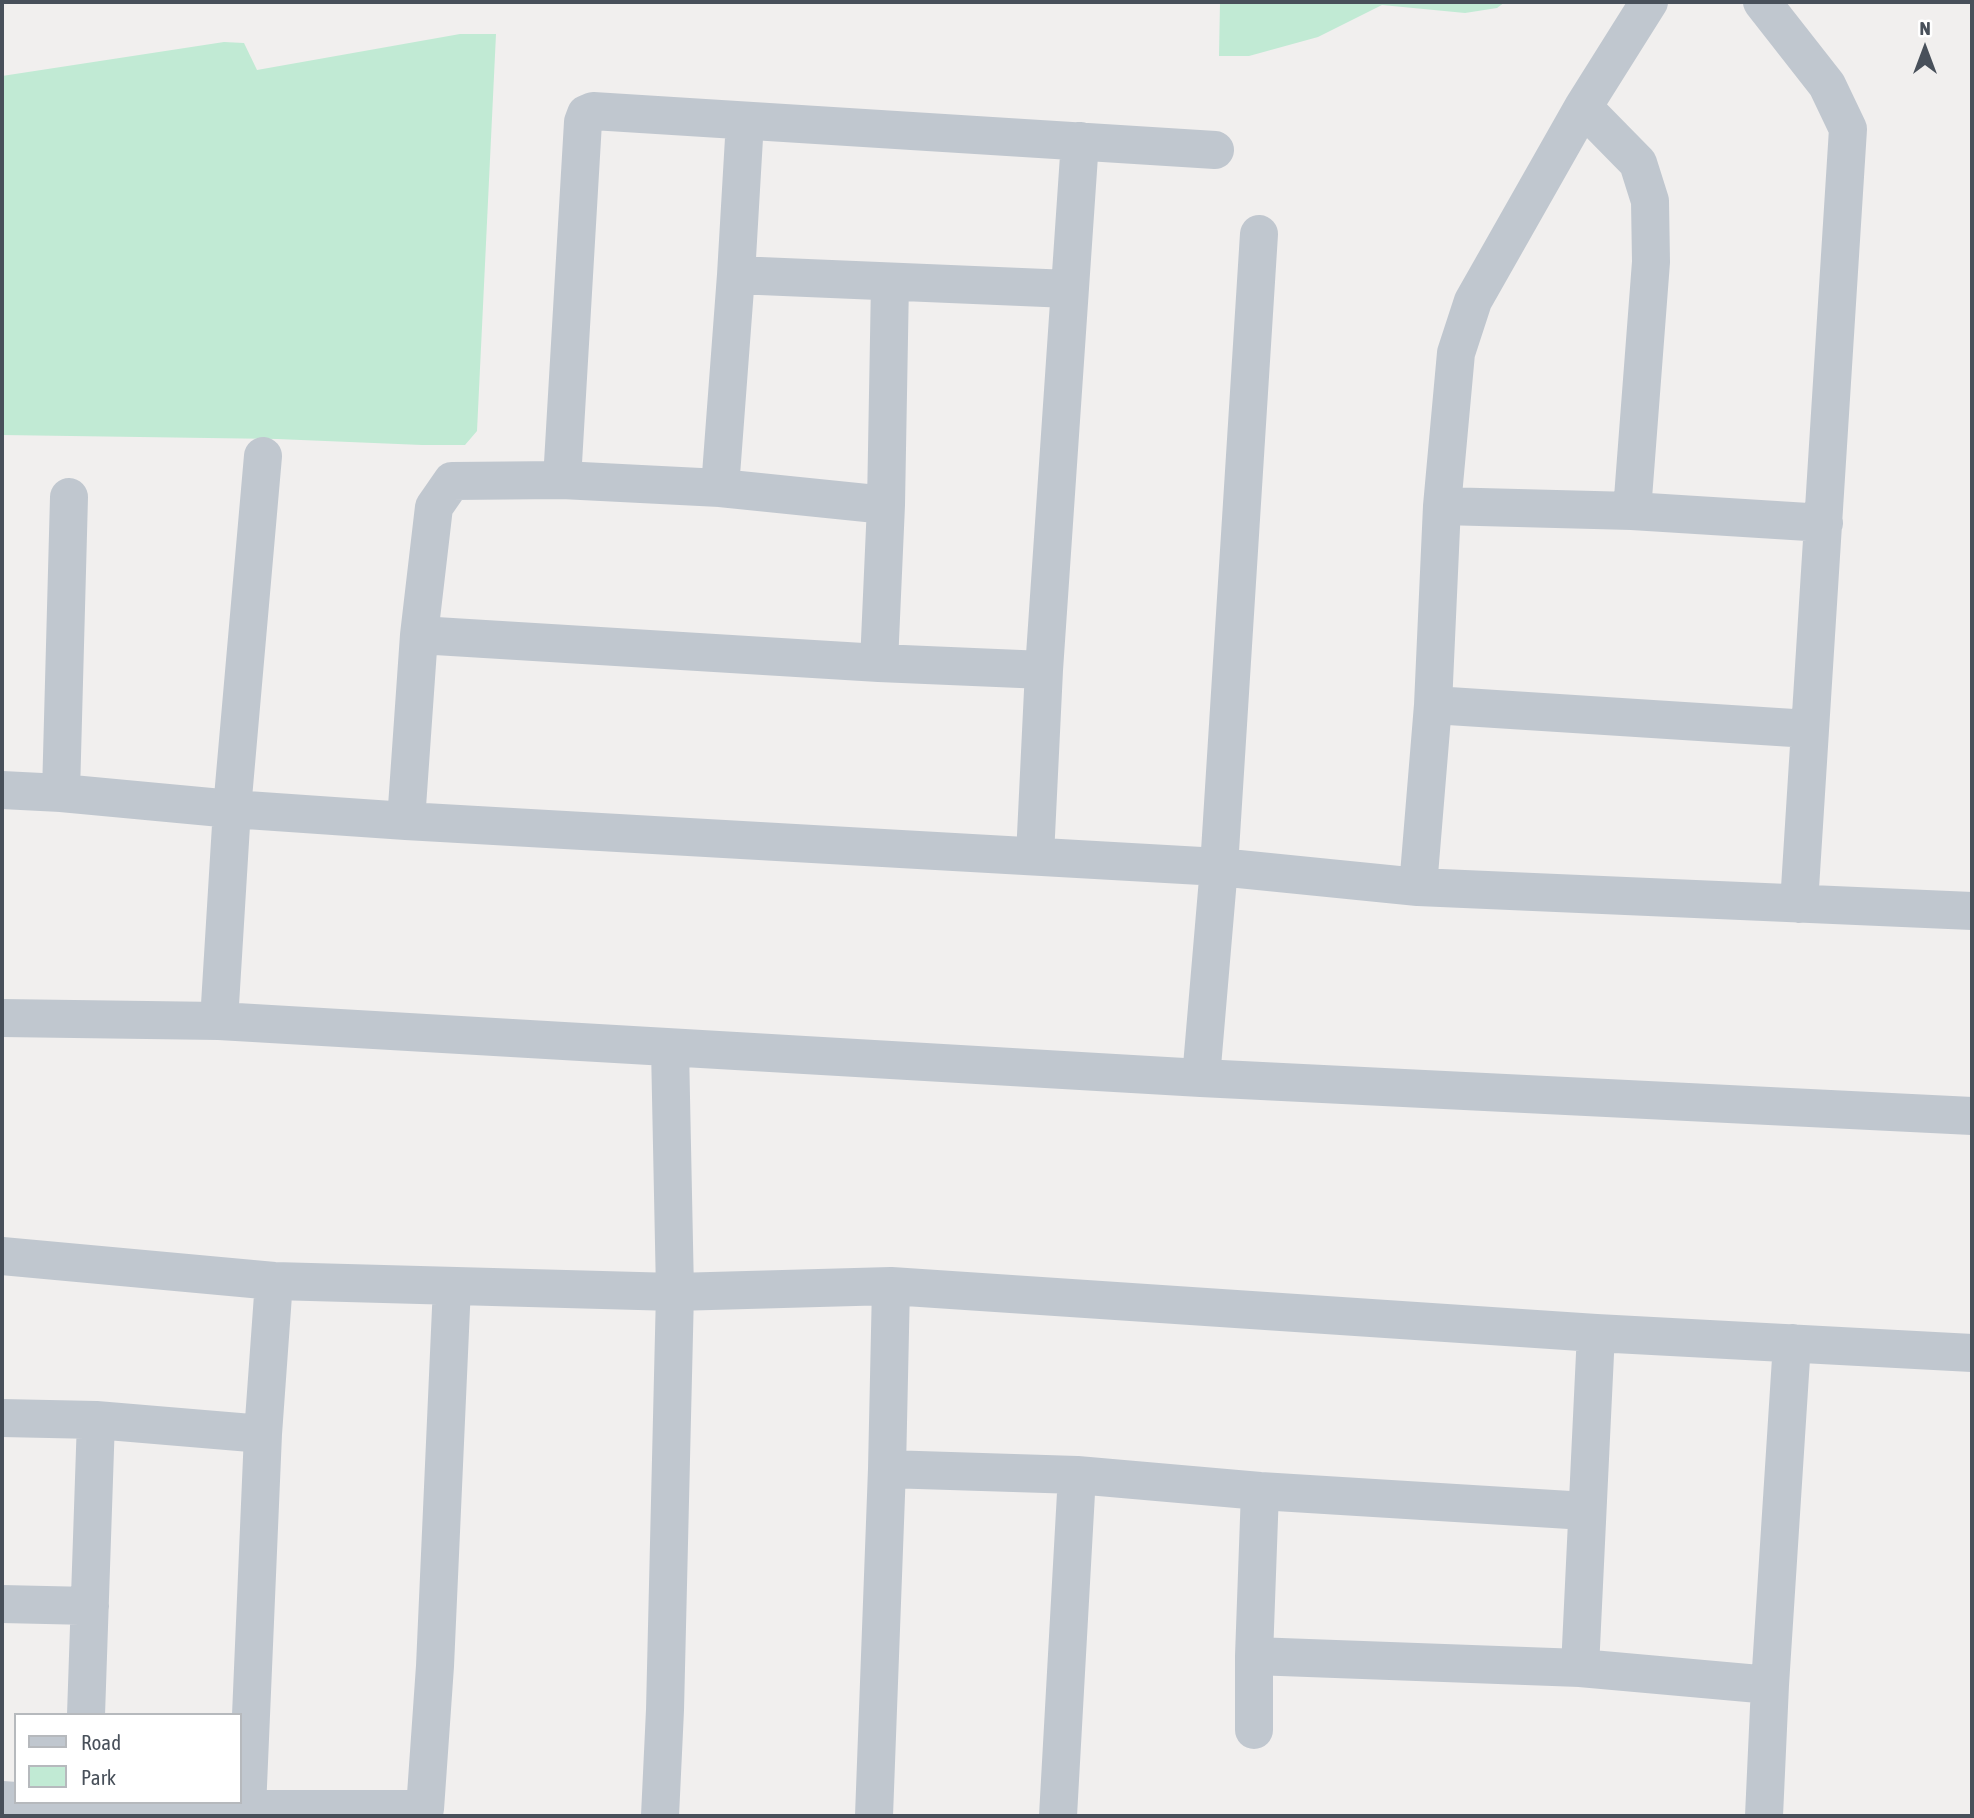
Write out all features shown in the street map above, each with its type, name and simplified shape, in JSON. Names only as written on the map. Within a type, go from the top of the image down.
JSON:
[{"type":"street","points":[[1418,887],[1433,705],[1442,506],[1456,353],[1473,301],[1583,107],[1649,2]]},
{"type":"street","points":[[1762,2],[1827,85],[1848,129],[1799,904]]},
{"type":"street","points":[[1583,107],[1639,163],[1650,201],[1651,262],[1632,511]]},
{"type":"street","points":[[562,480],[583,122],[586,114],[593,111],[1215,150]]},
{"type":"street","points":[[720,488],[745,121]]},
{"type":"street","points":[[1035,856],[1044,670],[1080,141]]},
{"type":"street","points":[[1201,1078],[1219,867],[1259,234]]},
{"type":"street","points":[[736,275],[1069,289]]},
{"type":"street","points":[[878,663],[886,505],[890,282]]},
{"type":"street","points":[[219,1021],[232,809],[263,456]]},
{"type":"street","points":[[406,821],[419,635],[434,507],[452,481],[562,480],[720,488],[886,505]]},
{"type":"street","points":[[61,793],[69,497]]},
{"type":"street","points":[[1442,506],[1632,511],[1824,523]]},
{"type":"street","points":[[419,635],[878,663],[1044,670]]},
{"type":"street","points":[[1433,705],[1809,729]]},
{"type":"street","points":[[2,790],[406,821],[1219,867],[1418,887],[1972,911]]},
{"type":"street","points":[[2,1018],[219,1021],[1201,1078],[1972,1116]]},
{"type":"street","points":[[660,1816],[675,1292],[670,1048]]},
{"type":"street","points":[[2,1256],[274,1281],[675,1292],[891,1286],[1595,1333],[1972,1353]]},
{"type":"street","points":[[247,1809],[263,1434],[274,1281]]},
{"type":"street","points":[[55,1804],[82,1808],[425,1809],[435,1666],[453,1286]]},
{"type":"street","points":[[874,1816],[891,1286]]},
{"type":"street","points":[[1580,1668],[1595,1333]]},
{"type":"street","points":[[1764,1816],[1792,1343]]},
{"type":"street","points":[[2,1418],[96,1420],[263,1434]]},
{"type":"street","points":[[86,1713],[96,1420]]},
{"type":"street","points":[[887,1469],[1077,1475],[1260,1491],[1586,1511]]},
{"type":"street","points":[[1058,1816],[1077,1475]]},
{"type":"street","points":[[1254,1730],[1260,1491]]},
{"type":"street","points":[[2,1604],[90,1606]]},
{"type":"street","points":[[1254,1656],[1580,1668],[1770,1685]]},
{"type":"green space","points":[[1220,2],[1505,2],[1497,8],[1465,13],[1382,5],[1318,37],[1249,56],[1219,56]]},
{"type":"green space","points":[[460,34],[496,34],[477,431],[465,445],[2,435],[2,76],[224,42],[244,43],[257,70]]}]
